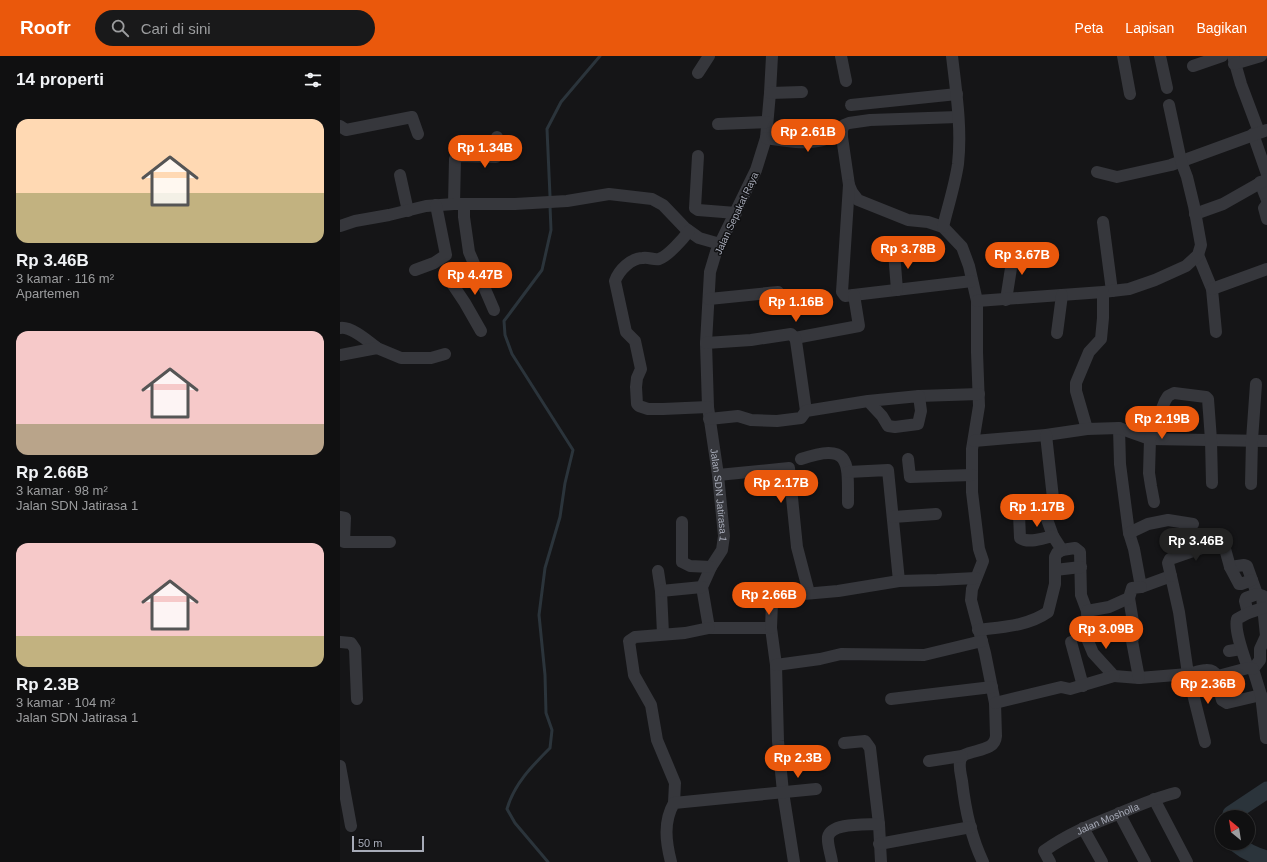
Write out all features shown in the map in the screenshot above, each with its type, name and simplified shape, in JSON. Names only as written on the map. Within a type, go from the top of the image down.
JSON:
[{"type":"street","points":[[698,73],[709,56]]},
{"type":"street","name":"Jalan Sepakat Raya","points":[[709,413],[706,343],[710,272],[716,252],[756,170],[766,138],[772,56]]},
{"type":"street","points":[[841,56],[846,81]]},
{"type":"street","points":[[944,227],[958,164],[957,94],[952,56]]},
{"type":"street","points":[[1123,56],[1130,94]]},
{"type":"street","points":[[1160,56],[1166,88]]},
{"type":"street","points":[[1193,66],[1222,56]]},
{"type":"street","points":[[1260,56],[1234,60],[1260,132],[1267,200]]},
{"type":"street","points":[[770,93],[802,92]]},
{"type":"street","points":[[852,105],[957,94]]},
{"type":"street","points":[[977,301],[1108,292],[1129,289],[1155,280],[1186,266],[1198,255],[1201,245],[1187,177],[1181,161],[1169,105]]},
{"type":"street","points":[[340,126],[346,130],[412,117],[418,134]]},
{"type":"street","points":[[958,117],[870,120],[844,125],[842,130],[849,186],[842,292],[845,296],[972,281]]},
{"type":"street","points":[[718,124],[767,122]]},
{"type":"street","points":[[766,138],[795,142],[813,141],[828,138],[842,130]]},
{"type":"street","points":[[1097,172],[1117,177],[1181,161],[1260,132]]},
{"type":"street","points":[[494,310],[469,252],[464,217],[459,204],[455,159],[458,156],[496,157],[497,137]]},
{"type":"street","points":[[698,156],[695,208],[698,210],[736,213]]},
{"type":"street","points":[[400,175],[408,211]]},
{"type":"street","points":[[1195,214],[1223,204],[1265,178]]},
{"type":"street","points":[[849,186],[858,200],[908,220],[928,222],[944,227],[962,247],[969,266],[977,301],[979,406],[972,449],[972,474],[973,506],[979,549],[983,561],[972,589],[971,600],[995,703],[996,736],[994,743],[988,748],[962,756],[929,761]]},
{"type":"street","points":[[340,226],[355,221],[426,206],[567,201],[609,194],[652,199],[663,205],[678,222],[699,238],[720,244]]},
{"type":"street","points":[[1267,204],[1264,208],[1267,220]]},
{"type":"street","points":[[415,270],[434,263],[446,255],[436,205]]},
{"type":"street","points":[[1087,429],[1076,391],[1076,383],[1089,352],[1101,340],[1108,292],[1103,222]]},
{"type":"street","points":[[690,232],[684,239],[659,259],[642,258],[632,262],[621,270],[615,281],[626,332],[635,341],[641,369],[636,383],[637,404],[639,406],[648,409],[709,413],[738,416],[750,420],[777,421],[801,418],[806,412],[868,400],[919,396],[979,394]]},
{"type":"street","points":[[1006,300],[1014,249]]},
{"type":"street","points":[[894,252],[898,290]]},
{"type":"street","points":[[1198,255],[1212,289],[1216,332]]},
{"type":"street","points":[[1212,289],[1267,269]]},
{"type":"street","points":[[478,273],[450,280],[481,331]]},
{"type":"street","points":[[709,299],[778,292]]},
{"type":"street","points":[[795,338],[859,326],[854,295]]},
{"type":"street","points":[[1057,333],[1062,295]]},
{"type":"street","points":[[340,328],[344,327],[352,330],[377,348],[401,358],[431,358],[445,354]]},
{"type":"street","points":[[706,343],[751,340],[791,334],[795,338],[806,412]]},
{"type":"street","points":[[340,355],[377,348]]},
{"type":"street","points":[[1251,484],[1256,384]]},
{"type":"street","points":[[1154,502],[1150,486],[1149,473],[1150,439],[1165,401],[1168,396],[1174,393],[1206,397],[1208,399],[1212,440],[1212,483]]},
{"type":"street","points":[[868,400],[882,416],[888,426],[895,427],[918,424],[921,411],[919,396]]},
{"type":"street","name":"Jalan SDN Jatirasa 1","points":[[702,587],[711,567],[722,550],[724,536],[718,476],[709,413]]},
{"type":"street","points":[[1119,428],[1120,464],[1129,533],[1134,549],[1141,587]]},
{"type":"street","points":[[974,441],[1046,435],[1087,429],[1119,428],[1150,439],[1267,441]]},
{"type":"street","points":[[1046,435],[1054,498],[1051,505],[1044,511],[1023,512],[1019,514],[1020,538],[1024,540],[1037,540],[1053,536]]},
{"type":"street","points":[[801,459],[814,454],[839,454],[844,459],[848,472],[848,503]]},
{"type":"street","points":[[908,459],[904,477],[972,474]]},
{"type":"street","points":[[718,476],[789,468],[797,547],[809,593]]},
{"type":"street","points":[[848,472],[888,470],[899,581]]},
{"type":"street","points":[[1044,511],[1053,536],[1062,550]]},
{"type":"street","points":[[893,517],[936,514]]},
{"type":"street","points":[[340,516],[346,518],[344,542],[390,542]]},
{"type":"street","points":[[1129,533],[1148,524],[1168,520],[1193,524]]},
{"type":"street","points":[[682,522],[682,562],[690,566],[711,567]]},
{"type":"street","points":[[1206,742],[1188,674],[1179,612],[1168,563],[1170,559],[1219,542],[1224,545],[1230,567],[1239,584],[1252,580],[1262,598],[1266,636],[1260,648],[1260,660],[1250,668],[1218,676]]},
{"type":"street","points":[[776,664],[820,659],[841,654],[924,655],[980,635],[1039,618],[1048,612],[1055,584],[1055,557],[1057,553],[1062,550],[1075,548],[1080,552],[1081,595],[1087,611],[1088,641],[1093,652],[1114,676]]},
{"type":"street","points":[[1055,570],[1081,567]]},
{"type":"street","points":[[658,571],[661,591],[663,634]]},
{"type":"street","points":[[1139,678],[1132,641],[1135,634],[1129,598],[1132,588],[1141,587],[1171,576]]},
{"type":"street","points":[[794,862],[783,792],[778,741],[776,664],[771,628],[772,603],[775,598],[781,596],[838,591],[899,581],[976,578]]},
{"type":"street","points":[[661,591],[702,587],[709,628]]},
{"type":"street","points":[[1087,611],[1109,607],[1129,598]]},
{"type":"street","points":[[1262,598],[1248,613],[1237,619],[1236,624],[1241,648],[1261,695],[1266,738]]},
{"type":"street","points":[[672,862],[666,828],[669,812],[674,803],[675,783],[657,740],[652,704],[634,675],[629,641],[634,637],[685,633],[709,628],[771,628]]},
{"type":"street","points":[[340,642],[351,643],[355,649],[357,699]]},
{"type":"street","points":[[1071,642],[1083,686]]},
{"type":"street","points":[[1229,651],[1241,648]]},
{"type":"street","points":[[995,703],[1061,687],[1070,690],[1114,676],[1139,678],[1188,674],[1207,669],[1218,676],[1220,696],[1222,700],[1227,703],[1261,695]]},
{"type":"street","points":[[891,699],[992,687]]},
{"type":"street","points":[[844,743],[862,741],[868,744],[870,748],[881,862]]},
{"type":"street","points":[[962,756],[960,763],[963,790],[977,850],[983,862]]},
{"type":"street","points":[[340,766],[351,826]]},
{"type":"street","points":[[674,803],[816,789]]},
{"type":"street","name":"Jalan Mosholla","points":[[1050,862],[1044,851],[1061,839],[1083,828],[1154,799],[1175,793]]},
{"type":"street","points":[[1154,799],[1186,862]]},
{"type":"street","points":[[1119,814],[1145,862]]},
{"type":"street","points":[[832,862],[828,843],[828,836],[831,831],[847,825],[878,824]]},
{"type":"street","points":[[879,844],[971,827]]},
{"type":"street","points":[[1083,828],[1102,862]]},
{"type":"waterway","points":[[550,196],[547,129],[561,102],[600,56]]},
{"type":"waterway","points":[[548,862],[515,823],[507,809],[519,783],[550,748],[552,730],[546,713],[545,675],[539,615],[545,568],[560,517],[565,483],[573,450],[512,354],[505,335],[504,321],[542,270],[551,230],[550,206]]},
{"type":"waterway","points":[[1237,810],[1267,790]]},
{"type":"waterway","points":[[1245,850],[1267,859]]}]
